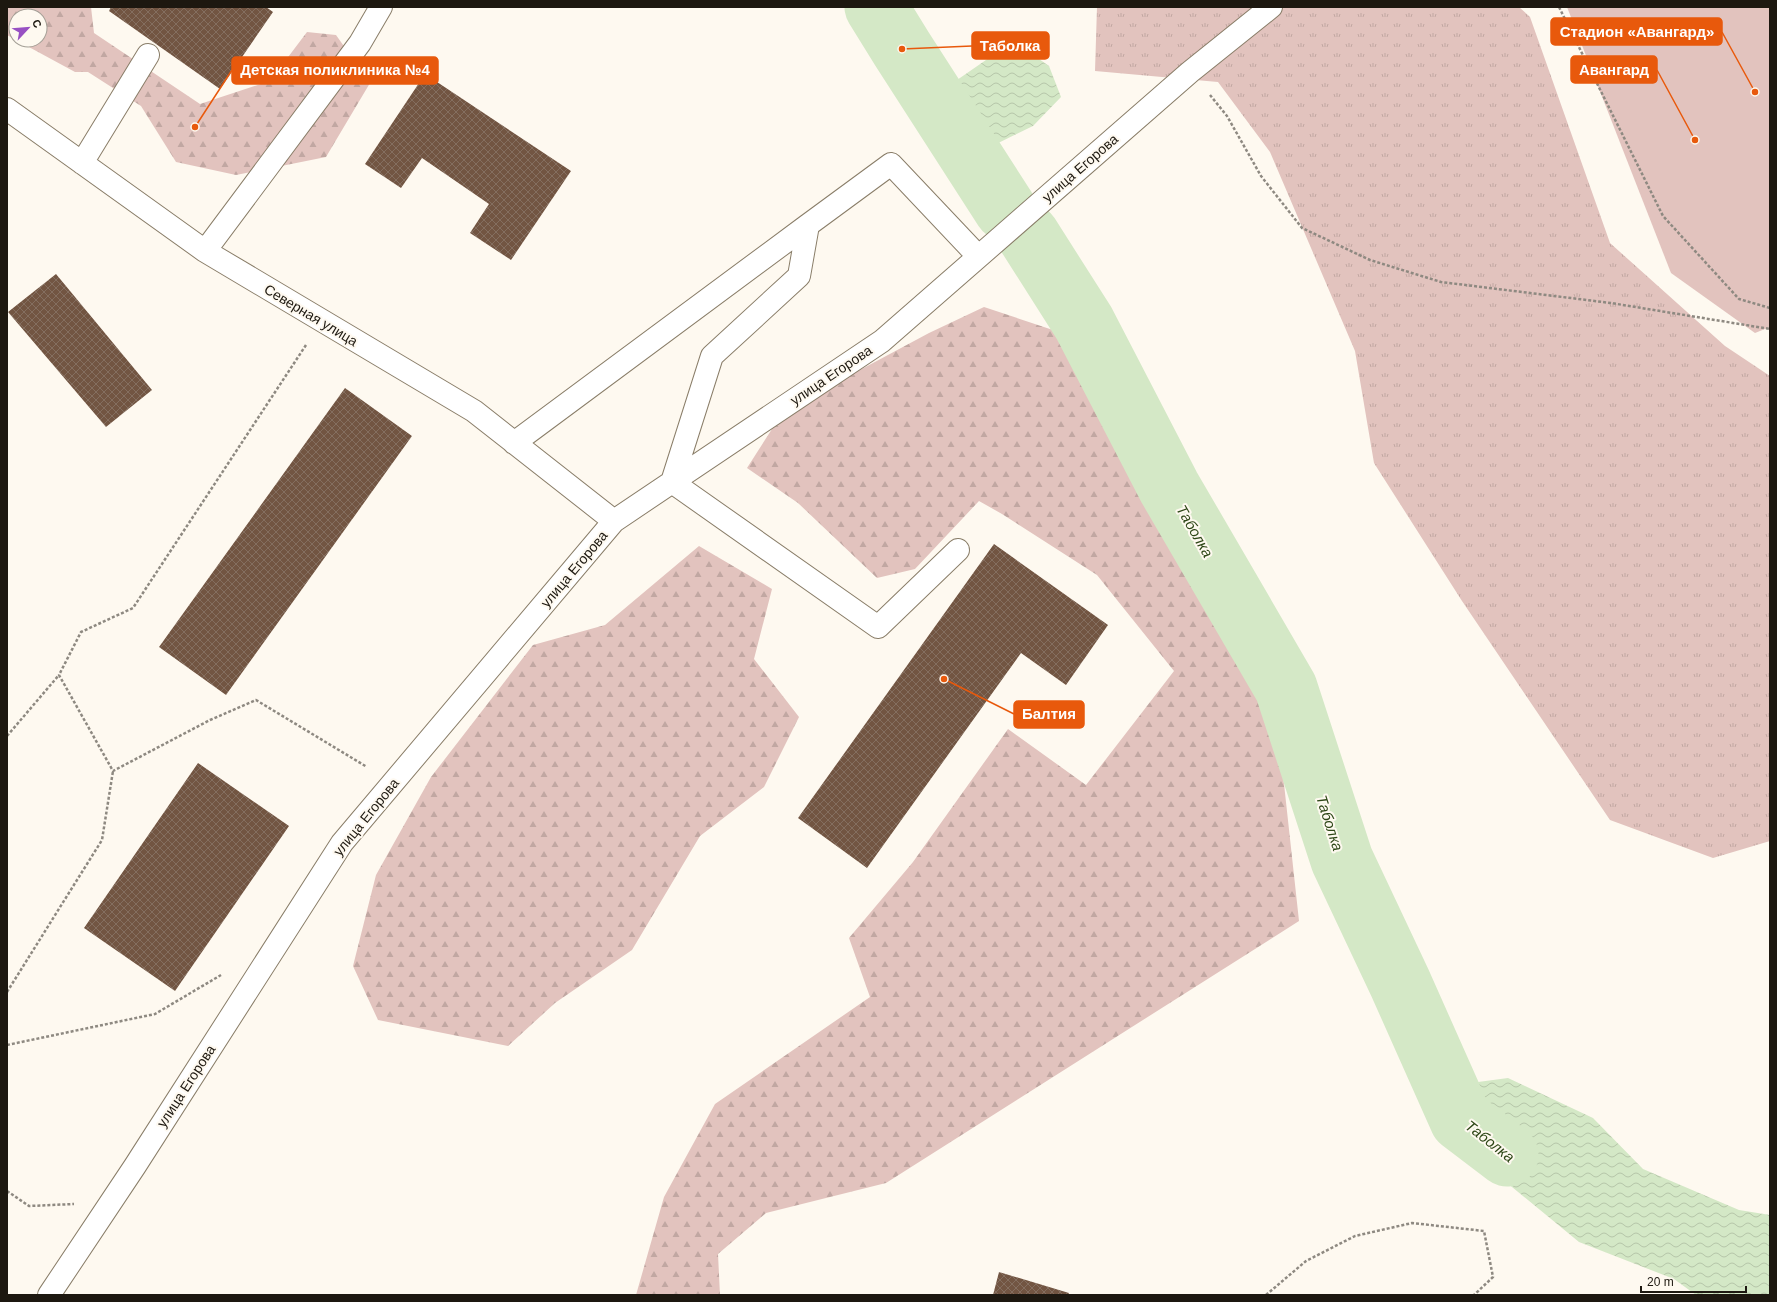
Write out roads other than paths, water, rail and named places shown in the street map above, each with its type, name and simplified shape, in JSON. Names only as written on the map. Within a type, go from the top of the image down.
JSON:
[{"type":"street","points":[[205,251],[360,44],[381,7]]},
{"type":"street","name":"улица Егорова","points":[[49,1295],[112,1201],[342,843],[614,521],[882,341],[1190,72],[1271,7]]},
{"type":"street","points":[[82,163],[148,55]]},
{"type":"street","name":"Северная улица","points":[[7,109],[205,251],[474,411],[614,521]]},
{"type":"street","points":[[514,442],[891,164],[978,256]]},
{"type":"street","points":[[808,225],[799,276],[712,356],[672,482],[878,627],[958,550]]},
{"type":"water","points":[[999,51],[1029,52],[1049,66],[1061,97],[1033,126],[982,151],[947,151],[932,124],[957,80]]},
{"type":"water","points":[[1508,1078],[1593,1118],[1643,1169],[1739,1210],[1770,1215],[1770,1295],[1696,1295],[1674,1279],[1579,1242],[1501,1178],[1442,1113],[1449,1092],[1463,1084]]},
{"type":"waterway","name":"Таболка","points":[[876,7],[1005,209]]},
{"type":"waterway","name":"Таболка","points":[[1028,235],[1084,323],[1169,487],[1286,688],[1342,860],[1400,983],[1461,1120],[1507,1155]]},
{"type":"place","name":"Таболка","points":[[902,49]]},
{"type":"place","name":"Стадион «Авангард»","points":[[1755,92]]},
{"type":"place","name":"Детская поликлиника №4","points":[[195,127]]},
{"type":"place","name":"Авангард","points":[[1695,140]]},
{"type":"place","name":"Балтия","points":[[944,679]]}]
